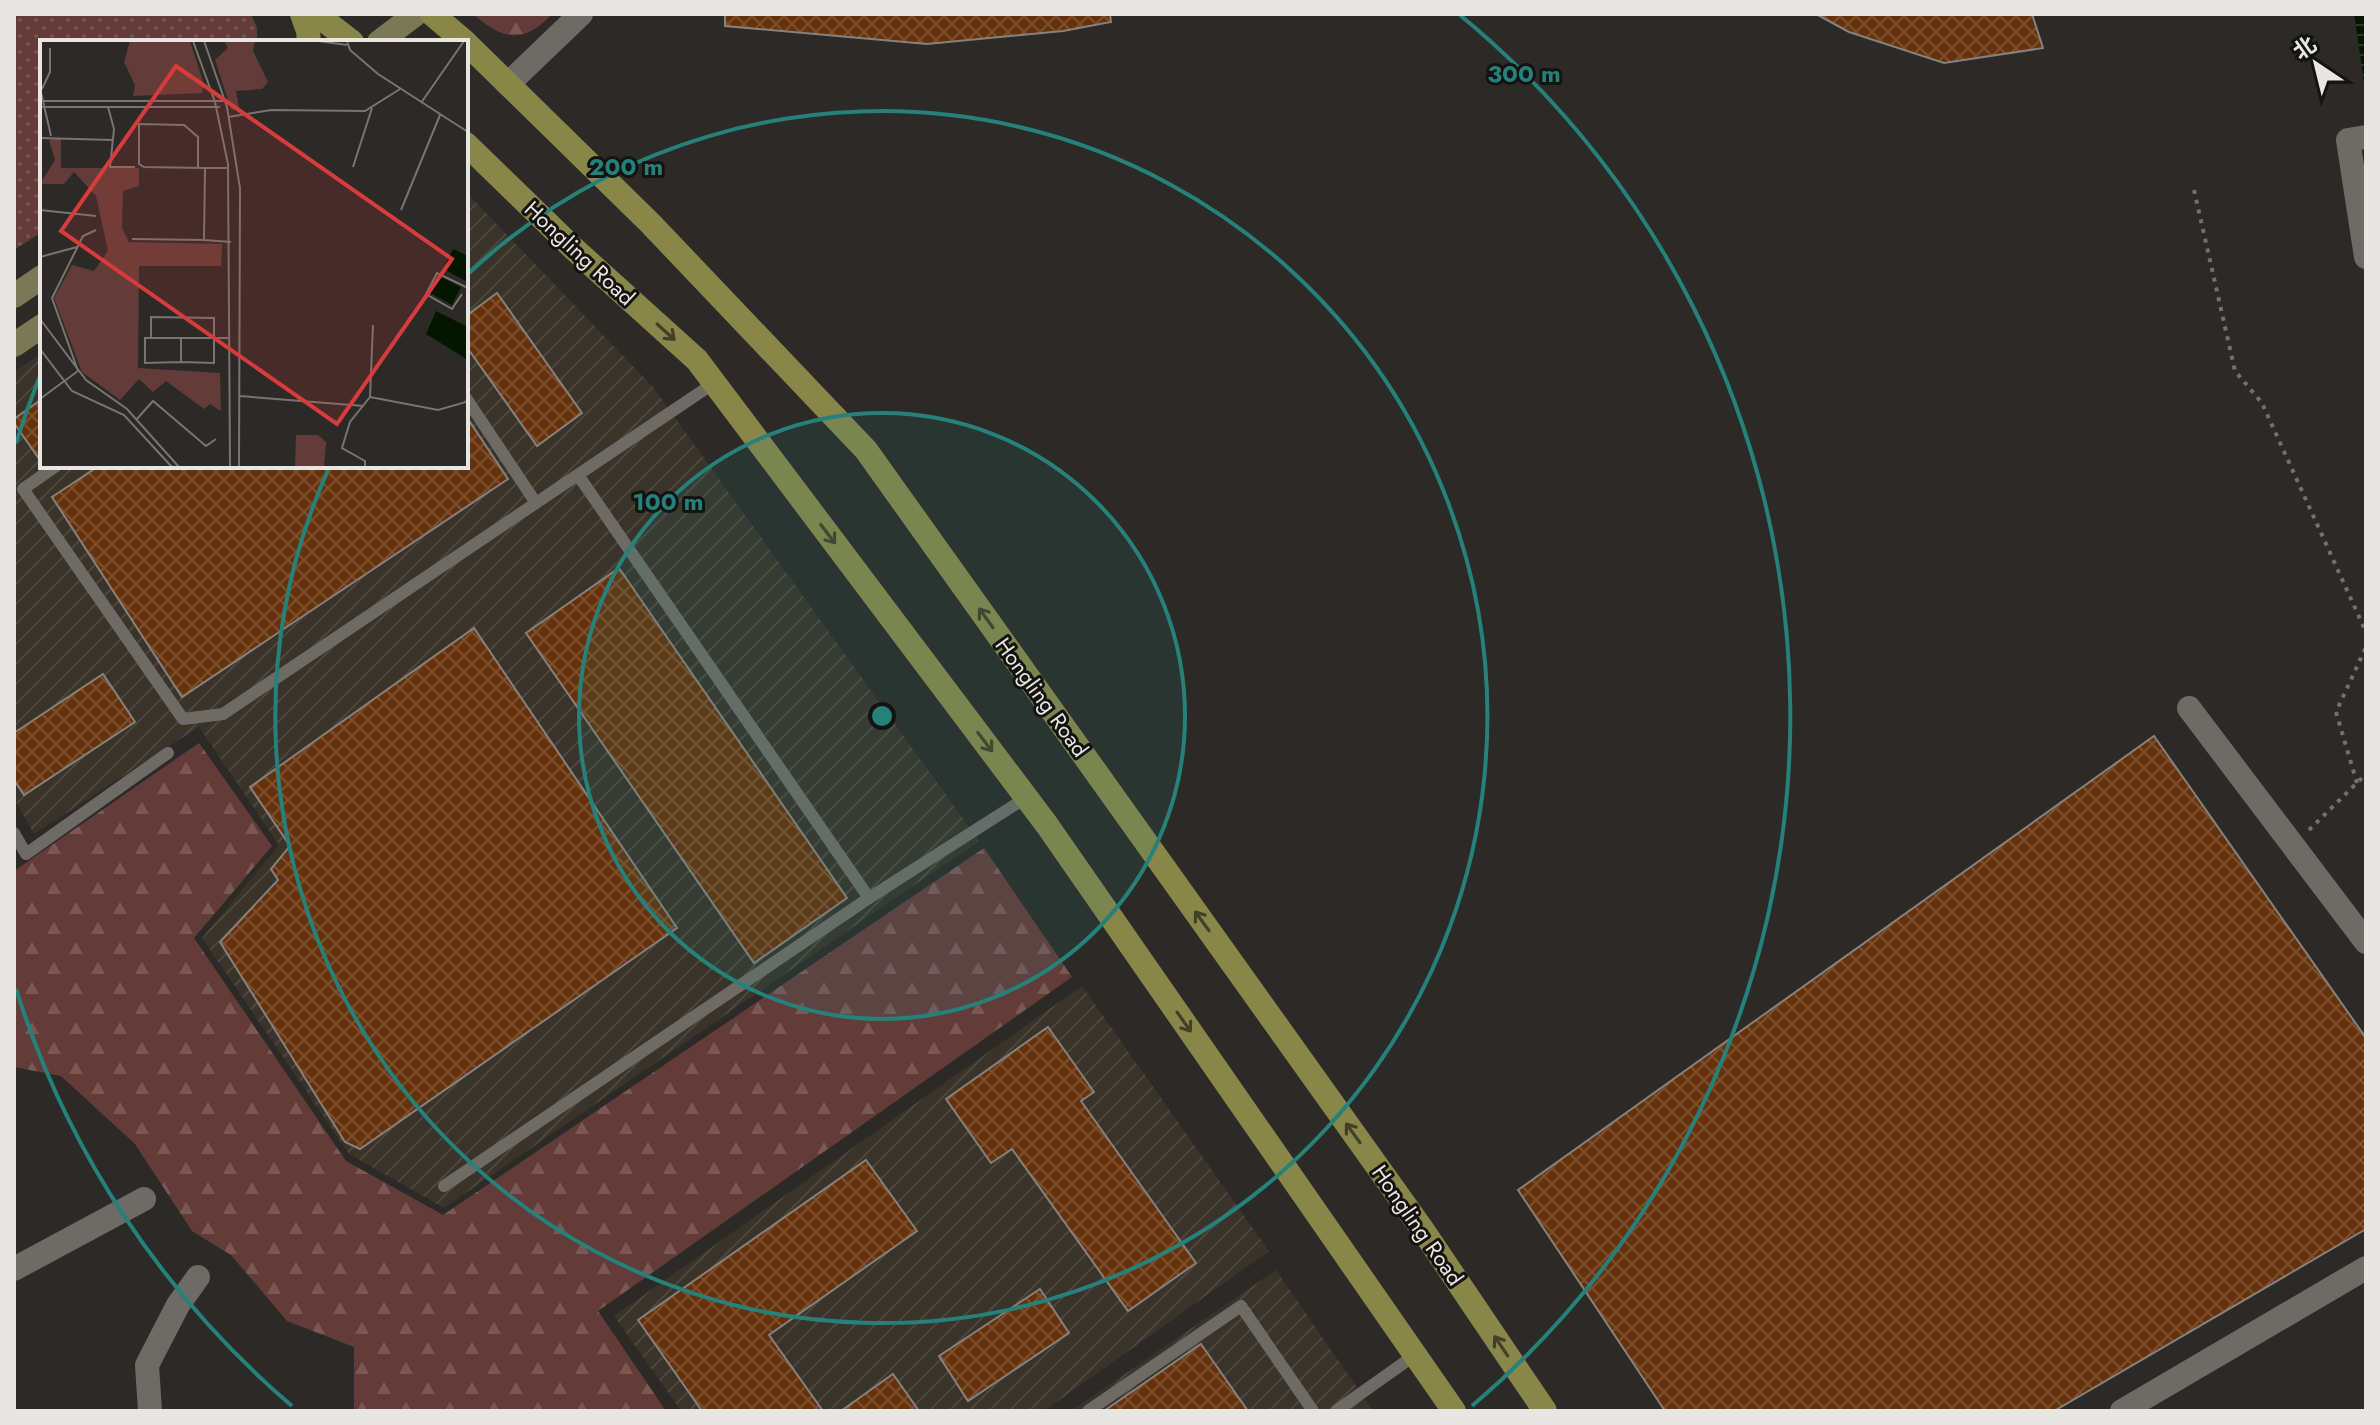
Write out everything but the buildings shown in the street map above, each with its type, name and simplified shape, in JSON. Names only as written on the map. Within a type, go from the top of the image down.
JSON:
[{"type":"main road","points":[[302,14],[309,40]]},
{"type":"main road","points":[[316,14],[349,40]]},
{"type":"main road","name":"Hongling Road","points":[[432,14],[458,40]]},
{"type":"main road","name":"Hongling Road","points":[[468,49],[650,223],[866,450],[1422,1229],[1545,1411]]},
{"type":"main road","name":"Hongling Road","points":[[468,146],[573,248],[697,360],[1027,797],[1454,1411]]},
{"type":"street","points":[[382,40],[416,14]]},
{"type":"street","points":[[508,84],[581,14]]},
{"type":"street","points":[[2366,137],[2348,140],[2366,257]]},
{"type":"street","points":[[14,296],[40,278]]},
{"type":"street","points":[[14,345],[40,327]]},
{"type":"street","points":[[2189,708],[2366,942]]},
{"type":"street","points":[[14,1269],[144,1199]]},
{"type":"street","points":[[2122,1411],[2366,1268]]},
{"type":"street","points":[[150,1411],[147,1365],[178,1305],[198,1277]]},
{"type":"lane","points":[[53,468],[23,489],[183,719],[223,714],[714,383]]},
{"type":"lane","points":[[468,401],[536,503]]},
{"type":"lane","points":[[578,475],[869,898]]},
{"type":"lane","points":[[14,833],[26,854],[168,753]]},
{"type":"lane","points":[[444,1186],[869,898],[1027,797]]},
{"type":"lane","points":[[1088,1411],[1241,1306],[1313,1411]]},
{"type":"lane","points":[[1336,1411],[1415,1355]]},
{"type":"path","points":[[2194,190],[2235,371],[2262,403],[2366,632]]},
{"type":"path","points":[[2357,783],[2336,712],[2366,647]]},
{"type":"path","points":[[2292,845],[2366,774]]},
{"type":"shaded area","points":[[2354,14],[2366,14],[2366,95]]},
{"type":"shaded area","points":[[468,194],[653,387],[979,841],[444,1208],[349,1154],[202,938],[279,845],[199,727],[34,834],[14,798],[14,372],[40,354],[40,468],[468,468]]},
{"type":"shaded area","points":[[1082,986],[1269,1251],[1044,1411],[681,1411],[614,1316]]},
{"type":"shaded area","points":[[1276,1270],[1373,1411],[1071,1411]]},
{"type":"green space","points":[[14,14],[251,14],[257,28],[257,40],[40,40],[40,233],[14,250]]},
{"type":"green space","points":[[473,14],[552,14],[532,31],[513,35],[494,29]]},
{"type":"green space","points":[[199,743],[272,846],[194,938],[346,1161],[443,1215],[984,848],[1072,977],[598,1311],[666,1411],[354,1411],[354,1347],[287,1321],[231,1255],[192,1231],[135,1144],[61,1076],[14,1067],[14,871]]}]
